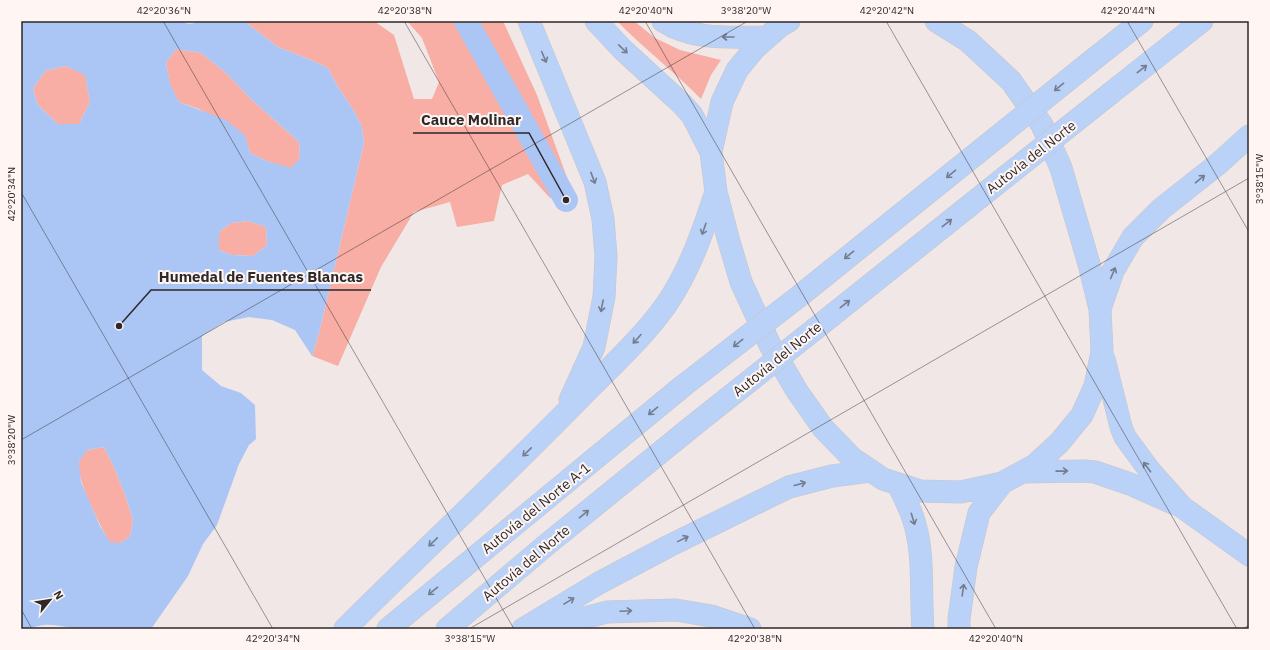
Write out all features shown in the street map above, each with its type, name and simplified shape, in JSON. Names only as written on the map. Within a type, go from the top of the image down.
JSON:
[{"type":"highway","points":[[529,21],[595,182],[603,220],[606,256],[604,297],[594,347],[572,397],[547,432]]},
{"type":"highway","points":[[596,21],[622,49],[692,115],[711,152]]},
{"type":"highway","points":[[663,21],[673,27],[709,37],[766,37]]},
{"type":"highway","points":[[788,21],[766,37],[737,70],[722,102],[711,152],[716,192],[741,282],[770,345],[797,391],[823,428],[852,458],[870,471],[883,479],[920,491],[961,492],[1002,483],[1035,465],[1060,443],[1082,415],[1095,386],[1102,352]]},
{"type":"highway","points":[[936,21],[968,41],[1011,81],[1042,125],[1061,168],[1089,264],[1100,309],[1102,352],[1121,427],[1126,437],[1150,471],[1182,506],[1249,555]]},
{"type":"highway","name":"Autovía del Norte A-1","points":[[388,629],[683,386],[802,294],[1142,21]]},
{"type":"highway","name":"Autovía del Norte","points":[[447,629],[545,546],[699,421],[1202,21]]},
{"type":"highway","points":[[1100,309],[1113,271],[1133,237],[1161,209],[1218,164],[1249,136]]},
{"type":"highway","points":[[345,629],[547,432],[634,343],[666,304],[681,280],[698,245],[716,192]]},
{"type":"highway","points":[[523,629],[599,583],[669,546],[789,487],[832,476],[870,471]]},
{"type":"highway","points":[[1023,472],[1095,472],[1130,484],[1182,506]]},
{"type":"highway","points":[[959,629],[966,568],[979,513],[1002,483]]},
{"type":"highway","points":[[898,484],[913,518],[918,540],[922,629]]},
{"type":"highway","points":[[548,629],[554,626],[607,612],[651,609],[676,610],[704,615],[750,629]]},
{"type":"shaded area","points":[[244,21],[374,21],[394,35],[414,99],[432,99],[439,82],[422,38],[407,21],[503,21],[537,95],[569,183],[550,198],[528,174],[502,185],[494,221],[457,227],[450,202],[414,212],[381,267],[338,366],[312,356],[319,333],[364,143],[362,127],[328,68],[278,47]]},
{"type":"shaded area","points":[[617,21],[634,21],[655,38],[680,50],[721,60],[711,75],[701,99],[638,41]]},
{"type":"shaded area","points":[[176,49],[201,53],[225,72],[252,100],[299,142],[300,158],[291,169],[267,161],[250,153],[245,136],[199,109],[179,102],[170,85],[166,63]]},
{"type":"shaded area","points":[[66,66],[85,74],[90,102],[79,124],[58,124],[38,105],[33,89],[45,71]]},
{"type":"shaded area","points":[[248,221],[266,227],[267,245],[253,256],[232,255],[219,250],[219,232],[231,223]]},
{"type":"shaded area","points":[[104,447],[114,467],[127,500],[133,521],[130,536],[121,543],[110,543],[85,492],[79,471],[81,457],[87,450]]},
{"type":"water","points":[[21,21],[181,21],[190,24],[199,21],[244,21],[278,47],[328,68],[362,127],[364,143],[319,333],[312,356],[295,330],[272,320],[249,317],[224,322],[202,336],[202,370],[221,386],[241,393],[255,405],[256,439],[249,445],[239,464],[217,525],[203,544],[188,576],[151,629],[76,629],[41,625],[21,629]],"holes":[[[176,49],[201,53],[225,72],[252,100],[299,142],[300,158],[291,168],[267,161],[250,153],[245,135],[226,120],[179,102],[170,84],[166,63]],[[66,66],[85,75],[90,102],[79,124],[58,124],[38,105],[33,89],[45,71]],[[248,221],[266,227],[267,245],[253,256],[232,255],[219,250],[219,232],[231,223]],[[104,447],[114,467],[127,500],[133,521],[130,536],[121,543],[110,542],[100,526],[81,482],[79,462],[87,450]]]},
{"type":"waterway","points":[[466,21],[566,200]]},
{"type":"place","name":"Cauce Molinar","points":[[566,200]]},
{"type":"place","name":"Humedal de Fuentes Blancas","points":[[119,326]]}]
